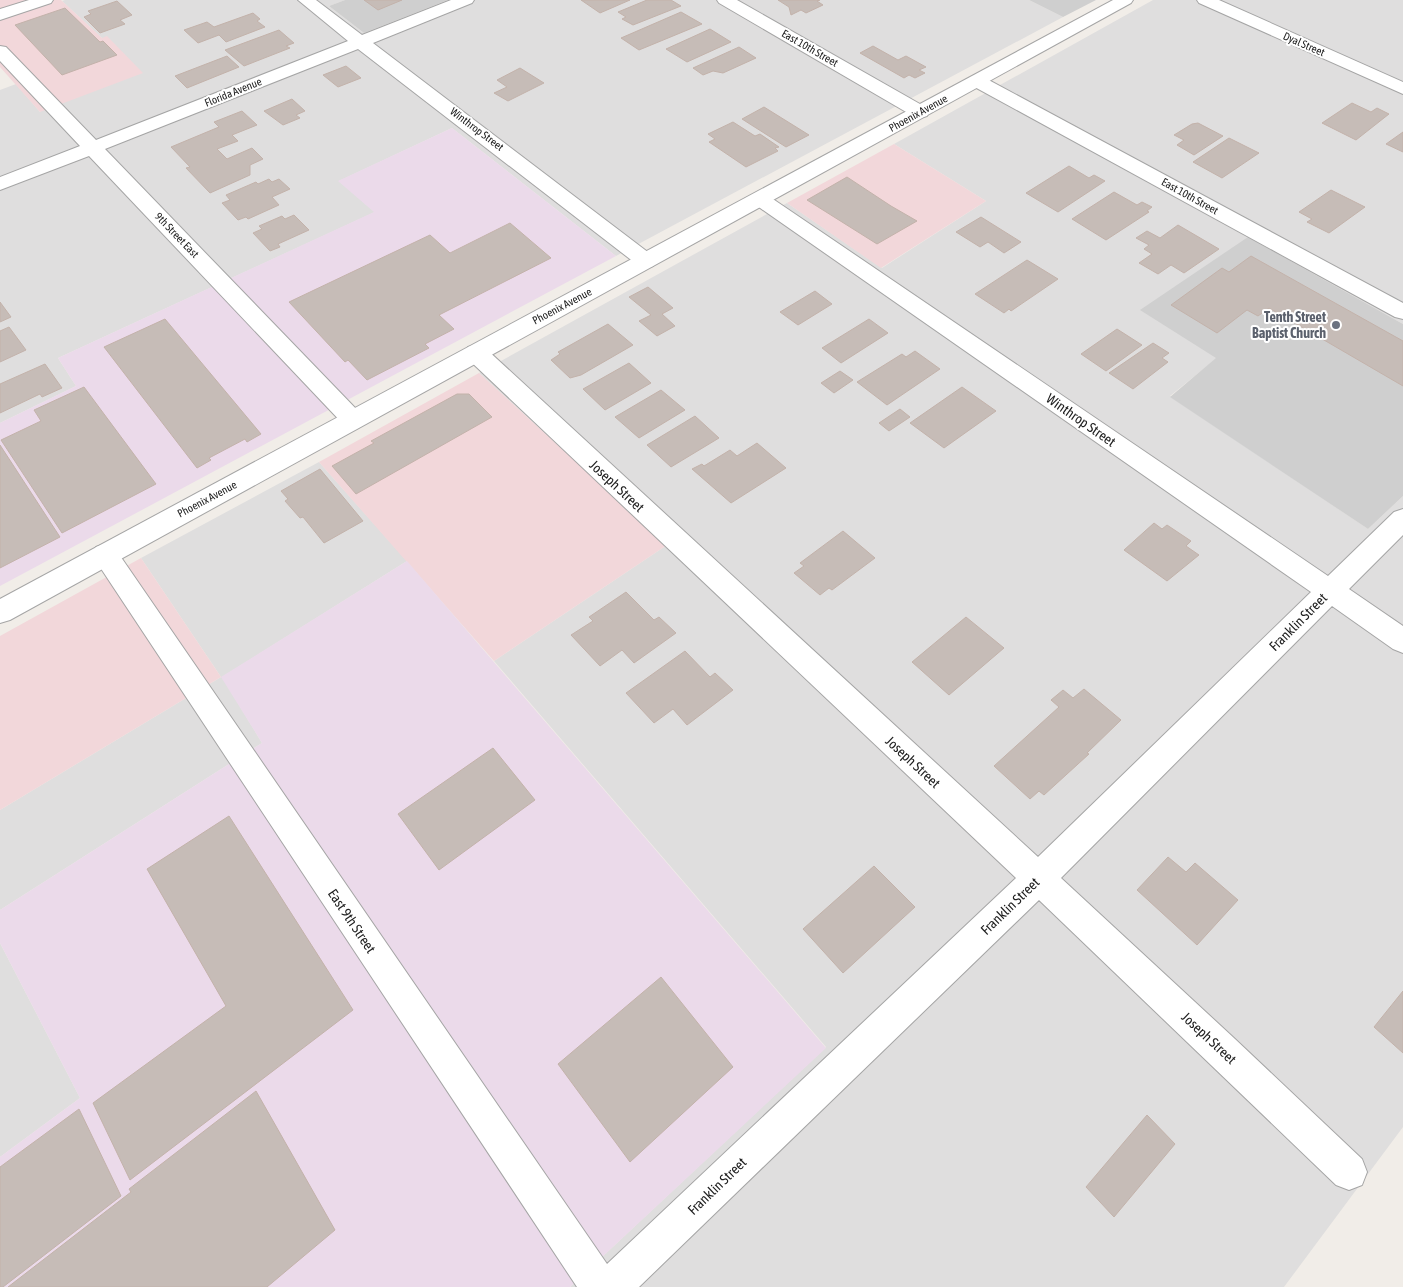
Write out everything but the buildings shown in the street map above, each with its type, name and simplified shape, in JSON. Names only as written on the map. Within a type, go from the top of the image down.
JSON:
[{"type":"street","points":[[0,15],[45,0]]},
{"type":"street","name":"Winthrop Street","points":[[306,0],[646,260]]},
{"type":"street","name":"Florida Avenue","points":[[0,184],[466,0]]},
{"type":"street","name":"East 10th Street","points":[[725,0],[920,112]]},
{"type":"street","name":"Phoenix Avenue","points":[[0,612],[1125,0]]},
{"type":"street","name":"Dyal Street","points":[[1205,0],[1403,89]]},
{"type":"street","name":"9th Street East","points":[[0,51],[353,420]]},
{"type":"street","name":"East 10th Street","points":[[977,80],[1403,312]]},
{"type":"street","name":"Winthrop Street","points":[[760,199],[1403,641]]},
{"type":"street","name":"Joseph Street","points":[[476,353],[1223,1050],[1349,1172]]},
{"type":"street","name":"Franklin Street","points":[[611,1287],[1038,879],[1403,519]]},
{"type":"street","name":"East 9th Street","points":[[105,554],[600,1287]]},
{"type":"shaded area","points":[[0,0],[61,0],[102,38],[107,36],[143,73],[40,112],[0,67]]},
{"type":"shaded area","points":[[345,0],[329,6],[364,33],[448,0],[1029,0],[1063,17],[616,256],[452,128],[339,181],[375,212],[58,358],[76,386],[0,423],[0,90],[16,84],[40,112],[102,38],[62,1]]},
{"type":"shaded area","points":[[345,0],[448,0],[364,33],[329,6]]},
{"type":"shaded area","points":[[1029,0],[1096,0],[1063,17]]},
{"type":"shaded area","points":[[1153,0],[1403,0],[1403,324],[1248,237],[1217,358],[1170,396],[1368,529],[1403,496],[1403,1127],[1284,1287],[570,1287],[826,1047],[494,661],[667,545],[479,373],[787,203],[882,268],[986,201],[894,144]]},
{"type":"shaded area","points":[[452,128],[616,256],[0,586],[0,423],[76,386],[58,358],[374,212],[338,181]]},
{"type":"shaded area","points":[[894,144],[986,201],[881,268],[787,203]]},
{"type":"shaded area","points":[[1248,237],[1403,324],[1403,496],[1368,529],[1170,397],[1216,358],[1140,310]]},
{"type":"shaded area","points":[[479,373],[667,545],[494,661],[319,462]]},
{"type":"shaded area","points":[[319,462],[407,561],[222,677],[262,743],[0,910],[0,810],[221,677],[141,558]]},
{"type":"shaded area","points":[[141,558],[221,677],[0,810],[0,636]]},
{"type":"shaded area","points":[[407,561],[826,1048],[570,1287],[0,1287],[0,1157],[80,1098],[0,943],[0,910],[262,743],[221,677]]},
{"type":"shaded area","points":[[0,943],[80,1098],[0,1157]]},
{"type":"place","name":"Tenth Street Baptist Church","points":[[1336,325]]}]
